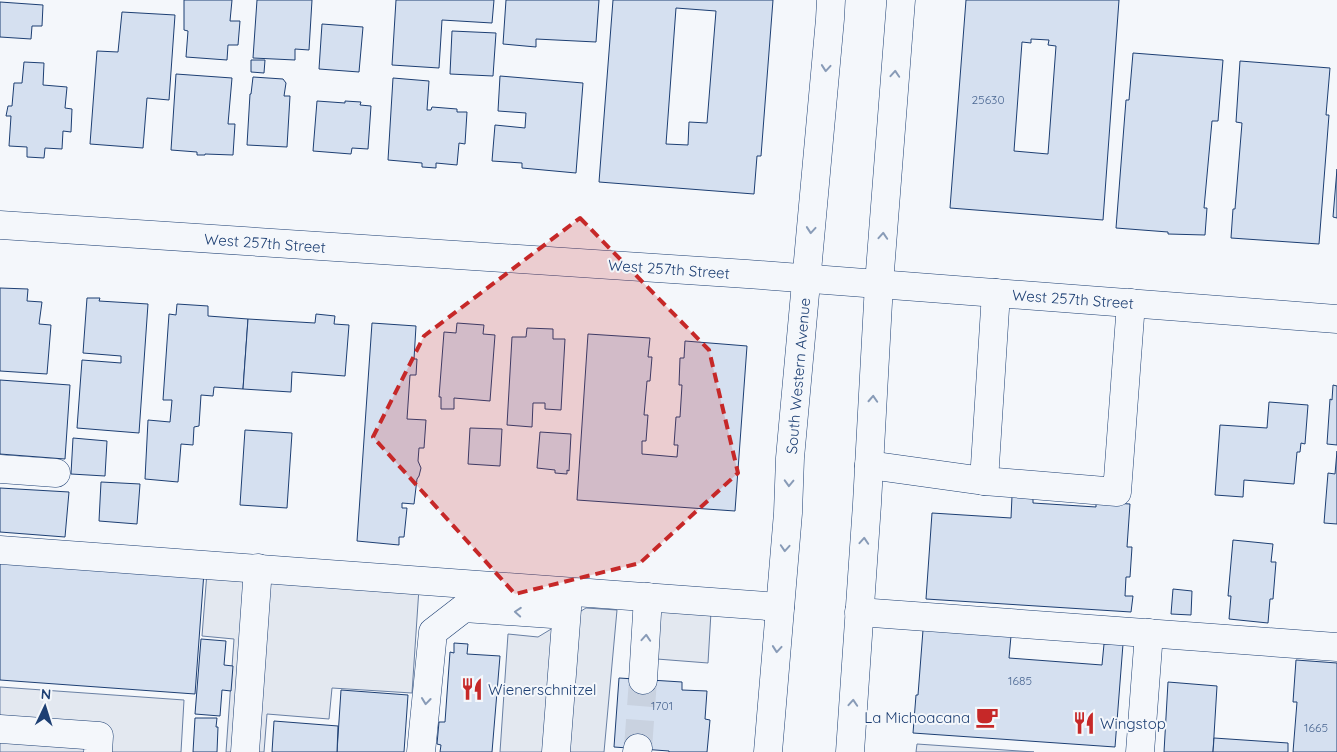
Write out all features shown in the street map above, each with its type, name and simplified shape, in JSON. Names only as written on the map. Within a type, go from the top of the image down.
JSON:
[{"type":"main road","name":"South Western Avenue","points":[[768,752],[788,513],[790,458],[831,0]]},
{"type":"main road","points":[[850,752],[879,284],[901,0]]},
{"type":"main road","name":"West 257th Street","points":[[0,225],[807,278],[1337,319]]},
{"type":"main road","points":[[984,481],[996,293]]},
{"type":"main road","points":[[869,465],[984,481],[1118,492],[1131,303]]},
{"type":"main road","points":[[0,469],[56,472]]},
{"type":"main road","points":[[0,550],[258,568],[567,603]]},
{"type":"main road","points":[[245,752],[258,568]]},
{"type":"main road","points":[[643,680],[648,597]]},
{"type":"main road","points":[[421,752],[433,632],[464,608],[648,597],[780,607]]},
{"type":"main road","points":[[556,752],[567,603]]},
{"type":"main road","points":[[859,612],[1337,647]]},
{"type":"main road","points":[[1140,752],[1148,633]]},
{"type":"main road","points":[[0,729],[99,736],[98,752]]},
{"type":"highlighted area","points":[[580,218],[709,350],[738,473],[640,563],[515,594],[373,437],[424,336]]},
{"type":"shaded area","points":[[207,572],[419,588],[412,693],[332,688],[329,719],[267,714],[264,752],[226,752],[234,639],[202,636]]},
{"type":"shaded area","points":[[648,607],[711,612],[708,663],[644,658]]},
{"type":"shaded area","points":[[586,608],[617,610],[604,752],[500,752],[508,634],[538,637]]},
{"type":"shaded area","points":[[0,687],[184,700],[181,752],[0,752]]},
{"type":"shaded area","points":[[917,744],[1034,752],[916,752]]},
{"type":"building","points":[[184,0],[232,0],[230,21],[240,21],[238,45],[228,45],[227,60],[186,57],[188,31],[184,30]]},
{"type":"building","points":[[257,0],[312,0],[309,50],[295,49],[295,60],[253,58]]},
{"type":"building","points":[[396,0],[494,0],[492,23],[442,20],[439,68],[392,65]]},
{"type":"building","points":[[506,0],[599,0],[596,42],[536,39],[536,47],[503,44]]},
{"type":"building","points":[[613,0],[773,0],[761,156],[757,156],[754,194],[599,182]],"holes":[[[676,8],[716,11],[707,123],[689,122],[688,145],[666,144]]]},
{"type":"building","points":[[966,0],[1119,0],[1103,220],[950,208]],"holes":[[[1031,39],[1049,40],[1048,45],[1056,46],[1048,154],[1014,151],[1022,42],[1031,43]]]},
{"type":"building","points":[[0,2],[43,5],[42,26],[32,26],[31,39],[0,37]]},
{"type":"building","points":[[122,12],[175,15],[169,100],[147,98],[143,148],[90,144],[97,51],[118,52]]},
{"type":"building","points":[[322,24],[363,27],[359,72],[319,69]]},
{"type":"building","points":[[452,31],[496,33],[493,76],[450,74]]},
{"type":"building","points":[[1133,53],[1223,60],[1218,121],[1212,121],[1204,208],[1207,208],[1205,235],[1168,234],[1168,232],[1116,228],[1126,100],[1129,100]]},
{"type":"building","points":[[251,60],[265,60],[264,73],[251,72]]},
{"type":"building","points":[[1240,61],[1330,68],[1326,115],[1329,115],[1319,244],[1231,238],[1242,123],[1236,122]]},
{"type":"building","points":[[24,62],[44,63],[43,85],[67,87],[65,108],[72,109],[71,132],[63,131],[62,149],[45,148],[44,158],[27,157],[27,147],[9,146],[11,116],[6,116],[8,106],[12,106],[14,83],[22,83]]},
{"type":"building","points":[[176,74],[232,78],[228,124],[235,124],[233,155],[197,155],[197,152],[171,150]]},
{"type":"building","points":[[500,76],[583,83],[576,173],[522,168],[522,163],[492,161],[495,125],[525,128],[526,113],[498,111]]},
{"type":"building","points":[[253,77],[283,79],[286,83],[284,96],[290,96],[287,147],[247,145]]},
{"type":"building","points":[[393,78],[429,81],[427,110],[431,110],[432,107],[457,109],[457,112],[467,112],[465,144],[459,143],[457,165],[436,163],[436,168],[422,167],[422,163],[388,160]]},
{"type":"building","points":[[317,101],[361,102],[360,105],[371,106],[368,149],[352,148],[351,154],[313,151]]},
{"type":"building","points":[[1337,169],[1337,218],[1333,217]]},
{"type":"building","points":[[0,288],[28,289],[27,301],[42,302],[39,324],[51,325],[47,374],[0,371]]},
{"type":"building","points":[[87,298],[100,298],[99,301],[148,304],[139,433],[77,428],[82,360],[121,363],[121,356],[83,353]]},
{"type":"building","points":[[177,304],[208,306],[208,316],[248,319],[243,389],[214,387],[213,396],[201,395],[199,426],[194,427],[193,445],[181,444],[178,482],[145,479],[148,420],[170,422],[172,400],[163,400],[169,314],[176,315]]},
{"type":"building","points":[[316,314],[335,316],[334,324],[349,325],[345,376],[292,372],[291,392],[243,389],[248,319],[315,323]]},
{"type":"building","points":[[372,323],[416,326],[414,359],[417,359],[416,375],[410,375],[407,419],[426,420],[424,448],[419,448],[418,461],[421,468],[417,479],[414,504],[402,503],[402,508],[407,508],[404,537],[399,537],[399,545],[357,541]]},
{"type":"building","points":[[457,323],[484,325],[483,334],[495,335],[490,401],[454,398],[454,409],[441,409],[441,397],[439,397],[444,332],[456,333]]},
{"type":"building","points":[[527,328],[553,329],[553,339],[565,339],[561,410],[545,409],[545,403],[533,403],[532,427],[507,425],[512,337],[526,337]]},
{"type":"building","points":[[588,334],[650,338],[648,357],[652,357],[650,381],[647,381],[644,415],[648,415],[646,441],[642,441],[642,454],[677,457],[678,445],[674,445],[676,417],[680,417],[682,385],[679,385],[680,358],[684,358],[685,341],[747,346],[735,511],[577,500]]},
{"type":"building","points":[[0,380],[70,385],[65,459],[0,454]]},
{"type":"building","points":[[1333,385],[1337,386],[1337,445],[1327,444],[1330,399],[1332,400]]},
{"type":"building","points":[[1269,402],[1308,405],[1305,444],[1301,443],[1300,452],[1297,452],[1294,484],[1244,480],[1243,497],[1215,495],[1220,425],[1267,428]]},
{"type":"building","points":[[470,428],[502,429],[500,466],[468,464]]},
{"type":"building","points":[[245,430],[292,433],[287,508],[240,505]]},
{"type":"building","points":[[540,432],[571,434],[569,471],[567,470],[567,474],[555,473],[555,470],[537,468]]},
{"type":"building","points":[[73,438],[107,441],[105,476],[71,474]]},
{"type":"building","points":[[1337,451],[1337,524],[1324,523],[1328,473],[1335,474]]},
{"type":"building","points":[[101,482],[140,484],[137,524],[99,521]]},
{"type":"building","points":[[0,488],[69,492],[65,537],[0,532]]},
{"type":"building","points":[[1012,496],[1033,496],[1033,503],[1096,507],[1096,502],[1130,504],[1127,547],[1132,547],[1130,577],[1126,577],[1125,596],[1133,596],[1131,612],[926,599],[932,513],[1011,518]]},
{"type":"building","points":[[1233,540],[1273,544],[1271,562],[1276,562],[1273,599],[1270,599],[1268,623],[1229,619],[1231,596],[1228,596]]},
{"type":"building","points":[[0,558],[204,572],[195,694],[0,680]]},
{"type":"building","points":[[1173,589],[1192,591],[1191,615],[1171,614]]},
{"type":"building","points":[[923,630],[1011,636],[1009,658],[1102,665],[1104,644],[1123,644],[1115,747],[913,733]]},
{"type":"building","points":[[201,639],[226,641],[224,665],[233,666],[231,691],[222,690],[220,716],[195,714]]},
{"type":"building","name":"Wienerschnitzel","points":[[454,643],[468,644],[467,654],[500,656],[492,752],[440,752],[441,745],[437,744],[439,722],[445,722],[450,652],[454,653]]},
{"type":"building","points":[[1296,660],[1337,663],[1337,752],[1293,752],[1297,702],[1293,702]]},
{"type":"building","points":[[619,678],[682,682],[682,690],[707,691],[705,719],[710,720],[707,752],[669,752],[614,747]]},
{"type":"building","points":[[1168,682],[1217,686],[1213,752],[1164,752]]},
{"type":"building","points":[[341,690],[408,695],[404,752],[337,752]]},
{"type":"building","points":[[195,718],[217,718],[217,752],[193,752]]},
{"type":"building","points":[[274,721],[338,726],[337,752],[272,752]]},
{"type":"building","points":[[1214,738],[1288,743],[1288,752],[1213,752]]},
{"type":"tunnel","points":[[638,748],[643,680]]},
{"type":"place","name":"Wienerschnitzel","points":[[472,689]]},
{"type":"place","name":"La Michoacana","points":[[987,717]]},
{"type":"place","name":"Wingstop","points":[[1084,723]]}]
